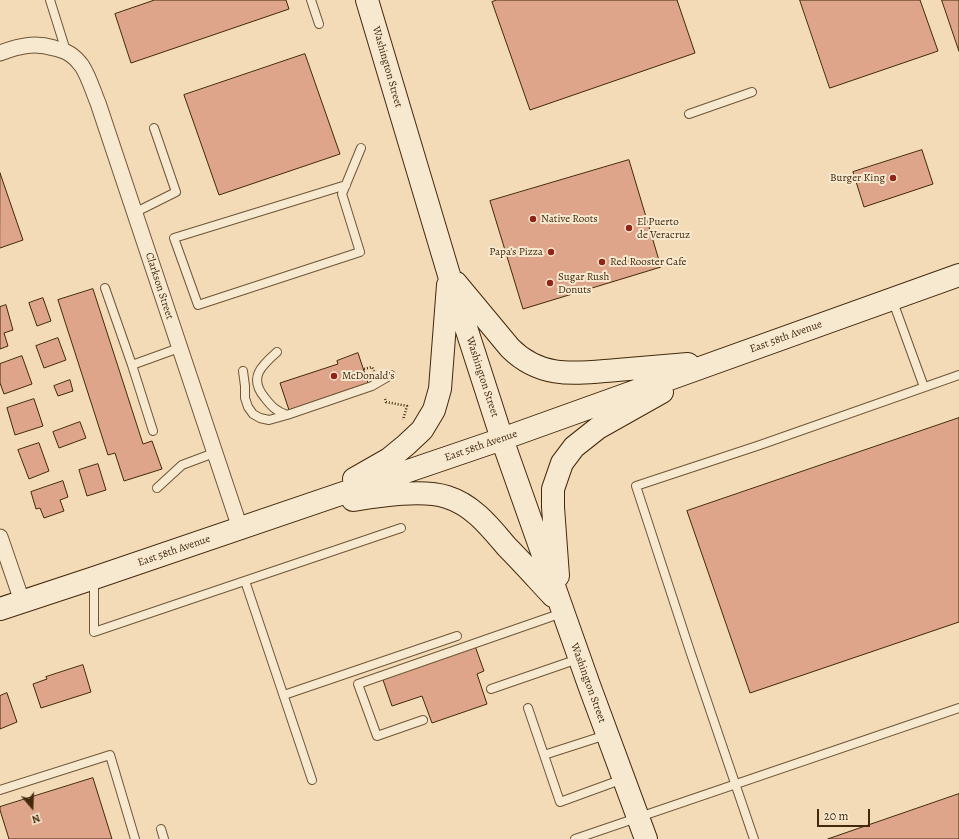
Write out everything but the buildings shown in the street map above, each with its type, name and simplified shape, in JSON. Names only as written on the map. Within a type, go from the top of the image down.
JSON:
[{"type":"main road","name":"Washington Street","points":[[368,0],[449,275],[502,439],[606,734],[646,839]]},
{"type":"main road","points":[[449,275],[518,356],[532,365],[547,370],[574,373],[715,362]]},
{"type":"main road","points":[[302,507],[389,459],[422,430],[434,410],[440,389],[449,275]]},
{"type":"main road","name":"East 58th Avenue","points":[[0,609],[502,439],[959,275]]},
{"type":"main road","points":[[561,608],[553,489],[562,463],[574,447],[598,428],[715,362]]},
{"type":"main road","points":[[302,507],[383,496],[424,493],[446,496],[460,501],[478,515],[561,608]]},
{"type":"street","points":[[0,53],[15,48],[36,44],[66,51]]},
{"type":"street","name":"Clarkson Street","points":[[66,51],[75,58],[82,67],[88,77],[98,103],[240,528]]},
{"type":"street","points":[[0,537],[22,601]]},
{"type":"lane","points":[[50,0],[66,51]]},
{"type":"lane","points":[[311,0],[318,24]]},
{"type":"lane","points":[[689,114],[752,92]]},
{"type":"lane","points":[[134,213],[176,192],[154,128]]},
{"type":"lane","points":[[346,185],[174,238],[198,305],[360,252],[342,194],[346,185],[361,148]]},
{"type":"lane","points":[[105,288],[132,365],[153,432]]},
{"type":"lane","points":[[892,299],[924,387]]},
{"type":"lane","points":[[132,365],[179,348]]},
{"type":"lane","points":[[278,352],[264,364],[257,379],[257,386],[274,409],[287,415]]},
{"type":"lane","points":[[243,372],[245,398],[248,407],[253,414],[260,418],[269,420],[372,386],[391,376]]},
{"type":"lane","points":[[754,839],[636,486],[760,445],[959,375]]},
{"type":"lane","points":[[157,488],[182,465],[214,452]]},
{"type":"lane","points":[[94,578],[94,632],[401,528]]},
{"type":"lane","points":[[245,581],[312,780]]},
{"type":"lane","points":[[423,720],[377,736],[358,684],[561,608]]},
{"type":"lane","points":[[284,695],[457,636]]},
{"type":"lane","points":[[490,689],[579,658]]},
{"type":"lane","points":[[528,708],[560,802],[624,779]]},
{"type":"lane","points":[[575,839],[959,708]]},
{"type":"lane","points":[[544,755],[606,734]]},
{"type":"lane","points":[[0,790],[110,755],[135,839]]},
{"type":"lane","points":[[161,829],[164,839]]},
{"type":"path","points":[[364,369],[372,367],[377,375]]},
{"type":"path","points":[[385,399],[386,402],[407,406],[400,426]]},
{"type":"place","name":"Burger King","points":[[893,178]]},
{"type":"place","name":"Native Roots","points":[[533,219]]},
{"type":"place","name":"El Puerto de Veracruz","points":[[629,228]]},
{"type":"place","name":"Papa's Pizza","points":[[551,252]]},
{"type":"place","name":"Red Rooster Cafe","points":[[602,262]]},
{"type":"place","name":"Sugar Rush Donuts","points":[[550,283]]},
{"type":"place","name":"McDonald's","points":[[334,376]]}]
